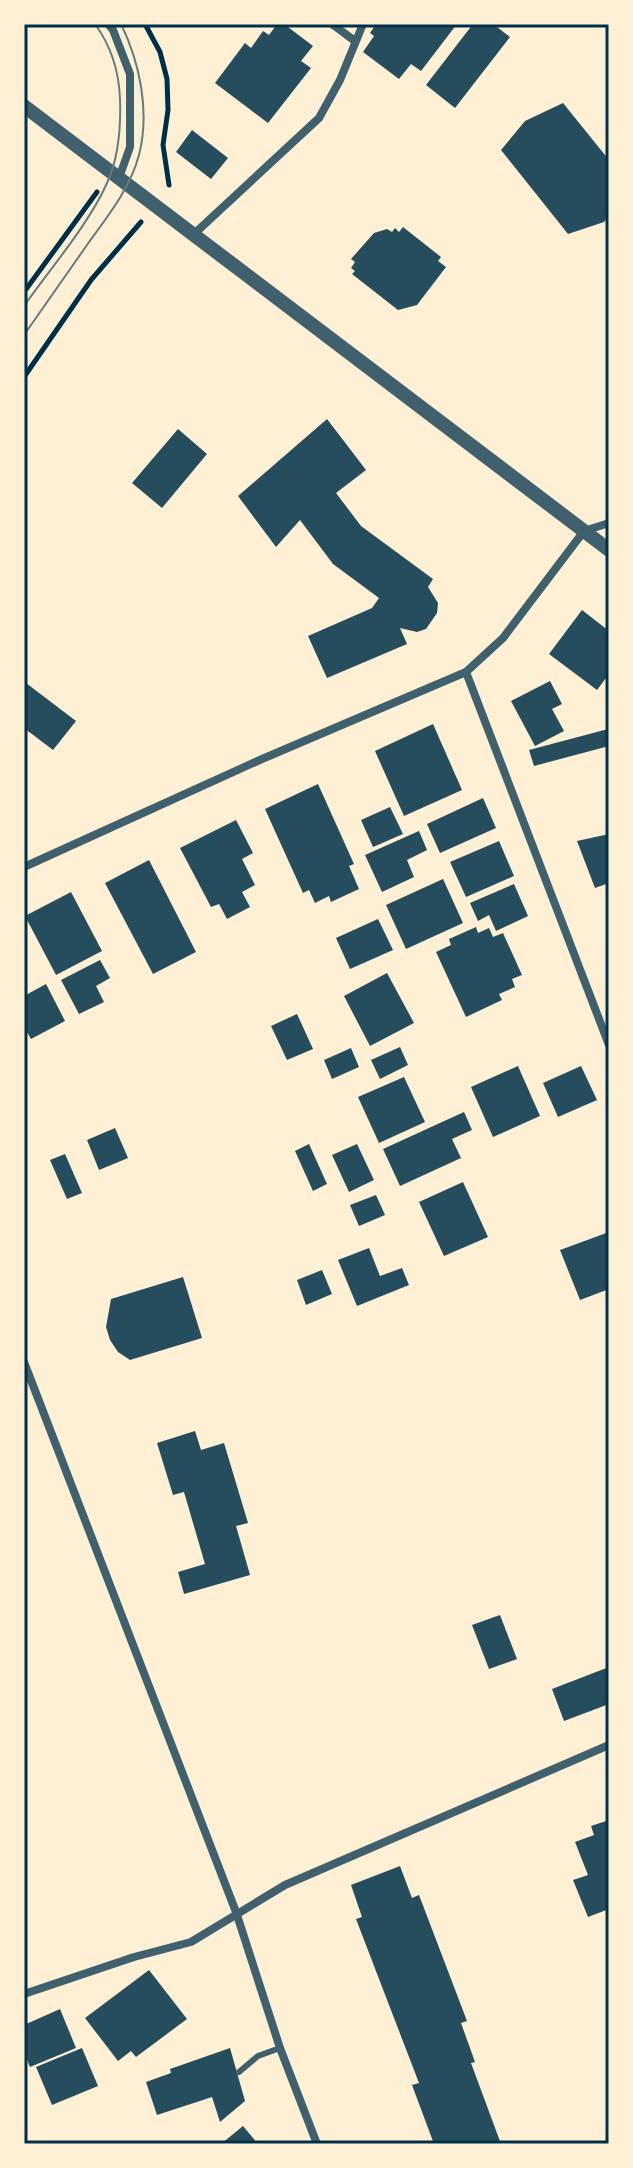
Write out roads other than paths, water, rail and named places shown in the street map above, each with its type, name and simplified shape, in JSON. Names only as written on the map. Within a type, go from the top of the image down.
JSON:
[{"type":"street","points":[[108,24],[130,74],[130,147],[115,175]]},
{"type":"street","points":[[332,24],[355,41]]},
{"type":"street","points":[[194,234],[319,118],[340,80],[363,24]]},
{"type":"street","points":[[24,106],[609,550]]},
{"type":"street","points":[[24,867],[262,759],[466,672],[503,638],[584,531],[609,523]]},
{"type":"street","points":[[466,672],[609,1045]]},
{"type":"street","points":[[24,1362],[236,1912],[280,2048],[317,2144]]},
{"type":"street","points":[[24,1993],[191,1942],[285,1885],[609,1745]]},
{"type":"lane","points":[[239,2072],[258,2056],[280,2048]]},
{"type":"tram line","points":[[24,306],[90,214],[114,163],[120,120],[118,79],[110,50],[95,24]]},
{"type":"tram line","points":[[24,335],[117,202],[139,155],[144,122],[141,88],[121,24]]}]
